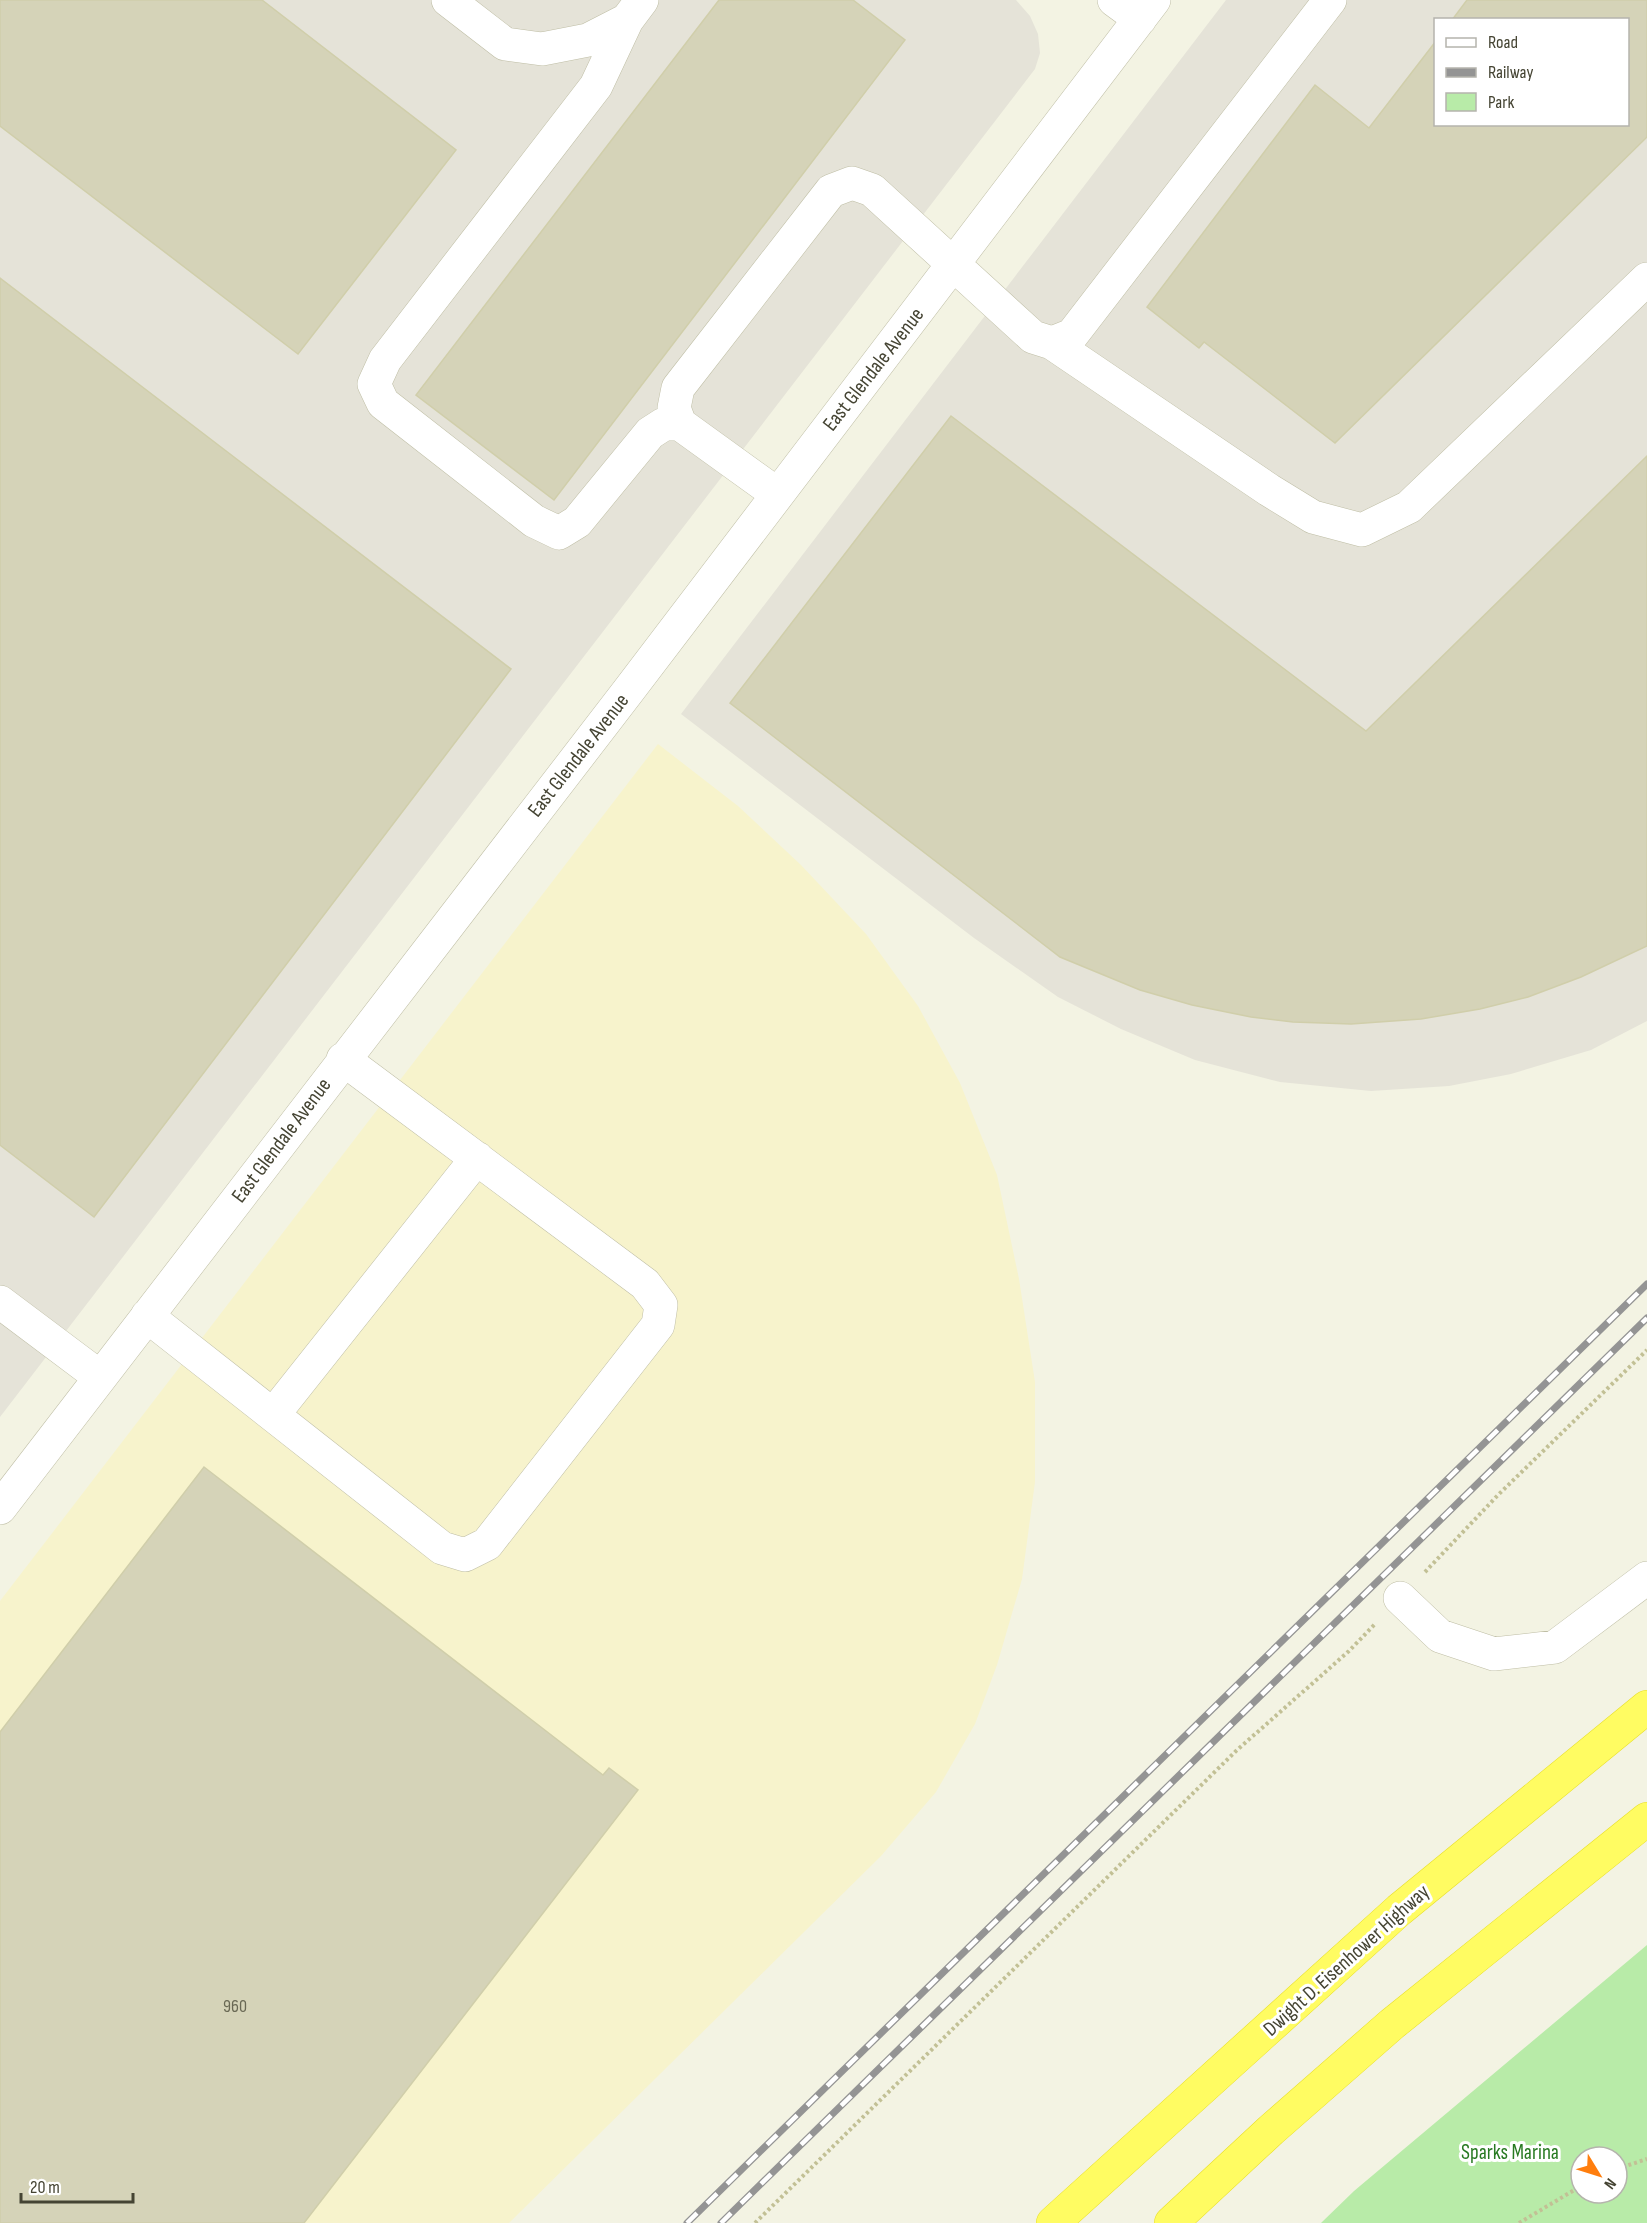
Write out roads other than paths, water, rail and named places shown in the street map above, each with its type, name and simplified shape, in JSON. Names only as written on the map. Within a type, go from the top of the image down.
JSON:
[{"type":"highway","name":"Dwight D. Eisenhower Highway","points":[[1053,2223],[1399,1910],[1647,1707]]},
{"type":"highway","points":[[1171,2223],[1271,2130],[1392,2024],[1647,1819]]},
{"type":"street","points":[[448,0],[505,44],[542,49],[588,40],[634,10]]},
{"type":"street","points":[[1114,0],[1147,9]]},
{"type":"street","points":[[1052,343],[1072,335],[1330,0]]},
{"type":"street","name":"East Glendale Avenue","points":[[0,1508],[1147,9]]},
{"type":"street","points":[[634,10],[596,86],[385,360],[374,384],[383,403],[534,521],[560,533],[577,522],[650,433],[664,424],[680,424]]},
{"type":"street","points":[[777,494],[680,424],[674,408],[678,388],[831,191],[852,183],[872,190],[1033,337],[1052,343],[1269,490],[1313,517],[1362,530],[1409,507],[1647,279]]},
{"type":"street","points":[[147,1316],[442,1548],[465,1556],[487,1544],[658,1325],[661,1305],[645,1284],[343,1059]]},
{"type":"street","points":[[273,1415],[477,1158]]},
{"type":"street","points":[[0,1302],[100,1377]]},
{"type":"street","points":[[1400,1598],[1440,1636],[1494,1654],[1555,1647],[1647,1578]]},
{"type":"railway","points":[[687,2223],[1647,1284]]},
{"type":"railway","points":[[721,2223],[1647,1318]]},
{"type":"park label","name":"Sparks Marina","points":[[1510,2152]]}]
